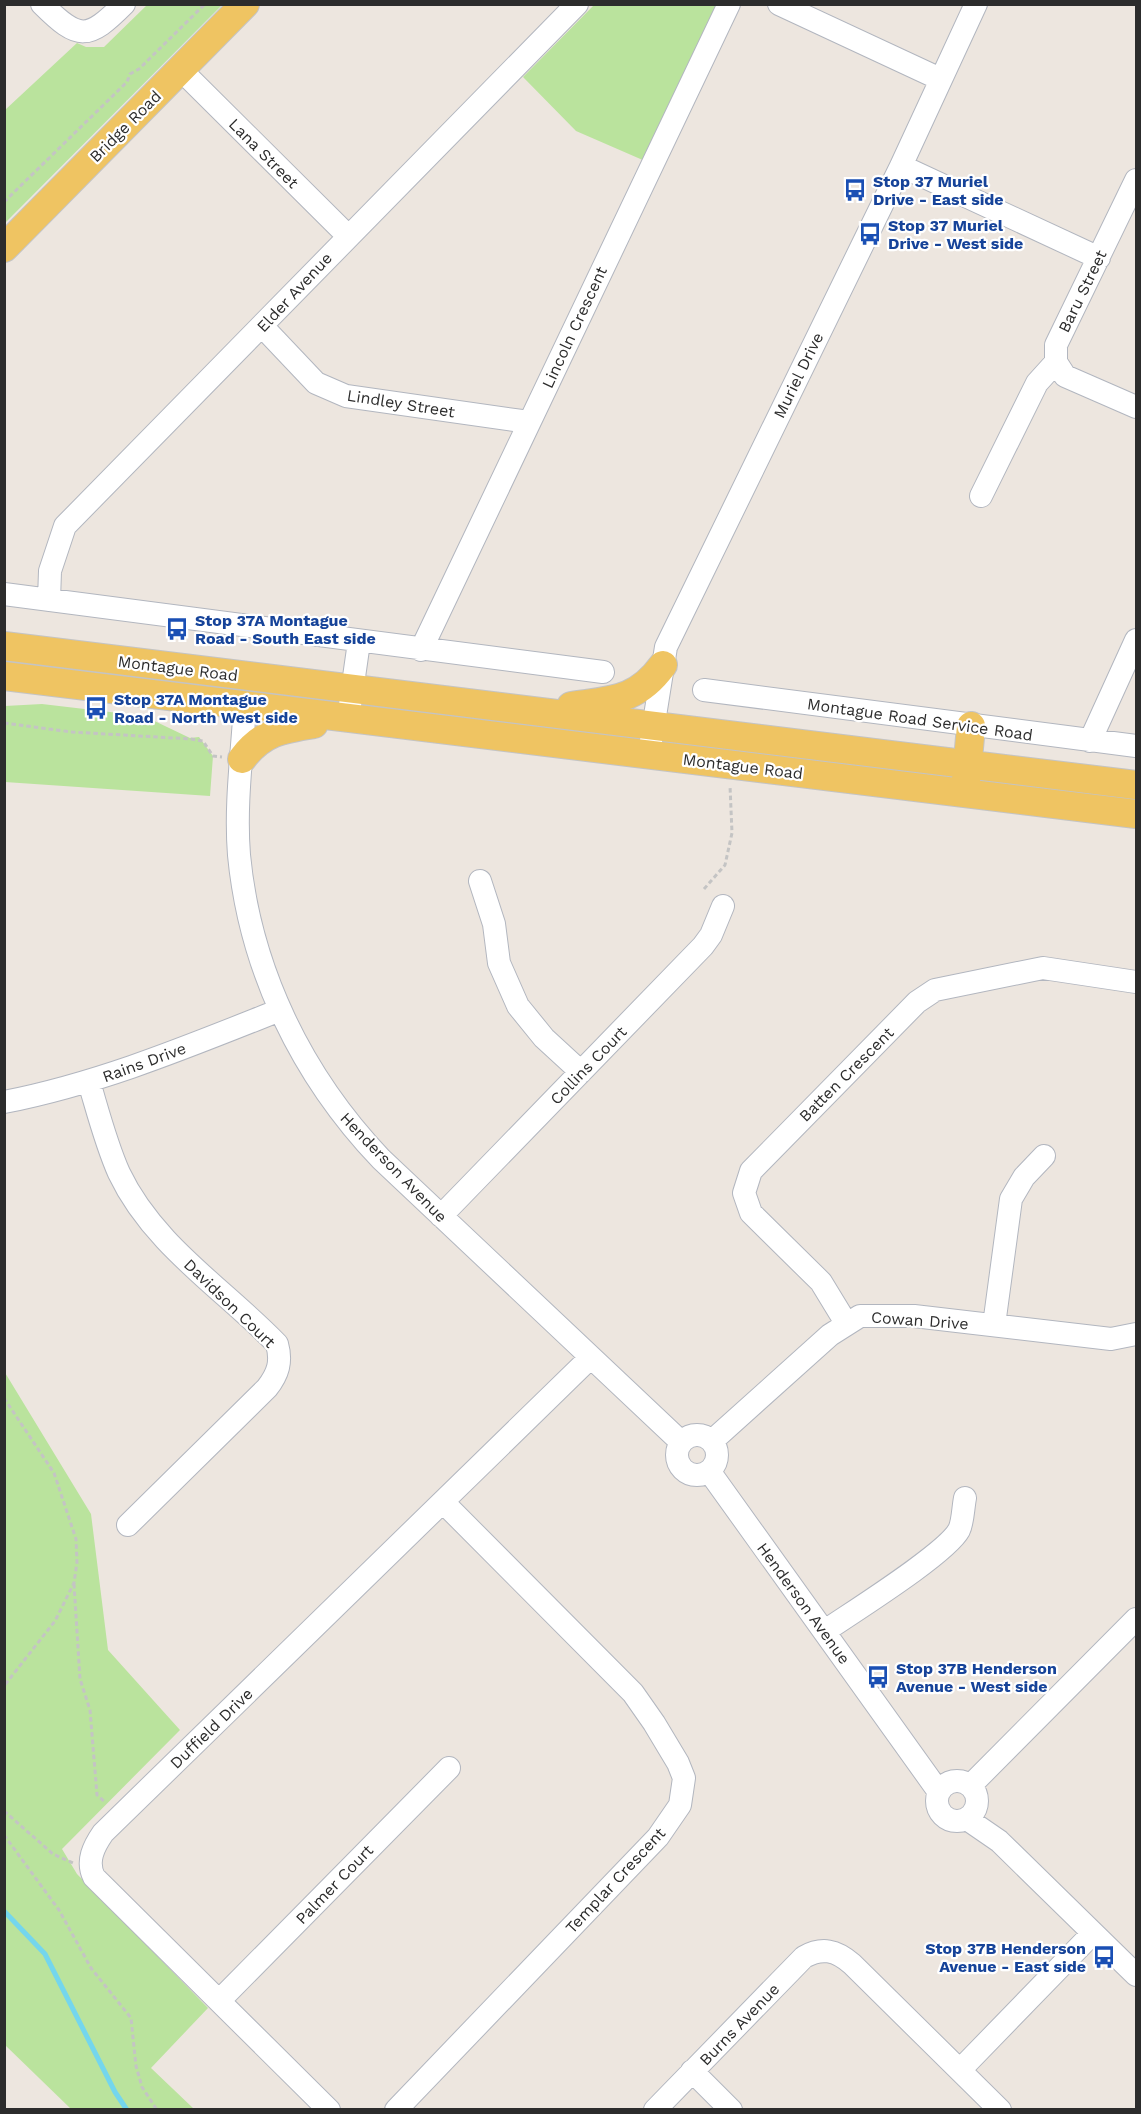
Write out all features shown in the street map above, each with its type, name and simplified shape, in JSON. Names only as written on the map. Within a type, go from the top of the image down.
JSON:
[{"type":"main road","name":"Bridge Road","points":[[4,248],[245,4]]},
{"type":"main road","name":"Montague Road","points":[[4,646],[1137,785]]},
{"type":"main road","points":[[537,711],[621,698],[650,683],[663,665]]},
{"type":"main road","name":"Montague Road","points":[[4,676],[1137,814]]},
{"type":"main road","points":[[245,705],[246,676]]},
{"type":"main road","points":[[242,759],[252,746],[278,729],[349,718]]},
{"type":"main road","points":[[965,793],[971,726]]},
{"type":"street","points":[[42,4],[62,24],[85,32],[102,26],[124,4]]},
{"type":"street","name":"Elder Avenue","points":[[49,600],[50,571],[65,526],[577,4]]},
{"type":"street","name":"Lincoln Crescent","points":[[421,650],[729,4]]},
{"type":"street","points":[[779,4],[940,79]]},
{"type":"street","name":"Muriel Drive","points":[[650,754],[666,647],[901,166],[976,4]]},
{"type":"street","name":"Lana Street","points":[[181,70],[348,236]]},
{"type":"street","points":[[901,166],[1098,258]]},
{"type":"street","name":"Baru Street","points":[[1056,362],[1056,345],[1137,180]]},
{"type":"street","name":"Lindley Street","points":[[262,326],[316,383],[346,396],[529,422]]},
{"type":"street","points":[[981,496],[1037,383],[1056,362],[1065,376],[1137,407]]},
{"type":"street","points":[[4,594],[603,672]]},
{"type":"street","points":[[1090,741],[1137,640]]},
{"type":"street","points":[[349,718],[359,642]]},
{"type":"street","name":"Montague Road Service Road","points":[[704,690],[1137,746]]},
{"type":"street","name":"Henderson Avenue","points":[[245,705],[238,825],[243,889],[251,924],[280,1010],[304,1059],[341,1115],[381,1159],[681,1442]]},
{"type":"street","points":[[480,881],[494,924],[499,963],[518,1006],[544,1038],[581,1072]]},
{"type":"street","name":"Collins Court","points":[[441,1216],[704,946],[723,906]]},
{"type":"street","name":"Batten Crescent","points":[[846,1323],[830,1293],[821,1282],[751,1213],[744,1193],[751,1171],[917,1002],[935,990],[1043,968],[1137,982]]},
{"type":"street","name":"Rains Drive","points":[[4,1102],[89,1082],[132,1069],[280,1010]]},
{"type":"street","name":"Davidson Court","points":[[89,1082],[120,1174],[137,1203],[172,1247],[277,1344],[280,1354],[279,1366],[267,1388],[128,1525]]},
{"type":"street","points":[[994,1325],[1011,1199],[1024,1177],[1044,1156]]},
{"type":"street","name":"Cowan Drive","points":[[712,1441],[846,1323],[860,1316],[876,1314],[1111,1339],[1137,1334]]},
{"type":"street","name":"Duffield Drive","points":[[91,1870],[94,1845],[120,1817],[590,1358]]},
{"type":"street","points":[[692,1435],[700,1435],[712,1441],[717,1458],[709,1471],[694,1475],[681,1467],[677,1452],[681,1442],[692,1435]]},
{"type":"street","name":"Henderson Avenue","points":[[709,1471],[921,1764],[953,1786]]},
{"type":"street","points":[[825,1631],[914,1569],[951,1539],[959,1530],[965,1498]]},
{"type":"street","name":"Templar Crescent","points":[[396,2109],[658,1837],[680,1805],[684,1792],[684,1778],[678,1762],[633,1693],[443,1502]]},
{"type":"street","points":[[972,1813],[954,1821],[941,1813],[937,1806],[953,1786],[1137,1619]]},
{"type":"street","name":"Palmer Court","points":[[219,2001],[449,1768]]},
{"type":"street","points":[[953,1786],[977,1795],[972,1813]]},
{"type":"street","points":[[972,1813],[1137,1975]]},
{"type":"street","points":[[91,1870],[94,1877],[329,2109]]},
{"type":"street","points":[[1000,2109],[960,2070],[1093,1934]]},
{"type":"street","name":"Burns Avenue","points":[[655,2109],[804,1957],[813,1952],[830,1951],[840,1954],[960,2070]]},
{"type":"street","points":[[692,2071],[731,2109]]},
{"type":"path","points":[[4,202],[127,82],[130,74],[139,69],[205,4]]},
{"type":"path","points":[[4,723],[72,732],[190,738],[203,741],[213,756],[242,759]]},
{"type":"path","points":[[704,889],[725,865],[732,833],[730,780]]},
{"type":"path","points":[[4,1398],[54,1473],[76,1539],[74,1583],[80,1679],[90,1710],[97,1795],[120,1817]]},
{"type":"path","points":[[4,1686],[55,1621],[74,1583]]},
{"type":"path","points":[[4,1811],[53,1854],[91,1870]]},
{"type":"path","points":[[4,1835],[59,1910],[91,1968],[130,2018],[136,2066],[142,2087],[157,2109]]},
{"type":"green space","points":[[147,5],[222,5],[5,223],[5,110],[77,43],[86,47],[104,47]]},
{"type":"green space","points":[[594,5],[719,5],[645,161],[576,131],[523,77]]},
{"type":"green space","points":[[42,704],[144,716],[190,738],[199,737],[213,756],[210,796],[5,782],[5,706]]},
{"type":"green space","points":[[4,1371],[91,1514],[108,1650],[180,1730],[62,1849],[77,1874],[208,2008],[151,2068],[194,2109],[71,2109],[5,2045]]},
{"type":"waterway","points":[[4,1911],[45,1954],[115,2092],[127,2110]]},
{"type":"place","name":"Stop 37 Muriel Drive - East side","points":[[855,190]]},
{"type":"place","name":"Stop 37 Muriel Drive - West side","points":[[870,234]]},
{"type":"place","name":"Stop 37A Montague Road - South East side","points":[[177,629]]},
{"type":"place","name":"Stop 37A Montague Road - North West side","points":[[96,708]]},
{"type":"place","name":"Stop 37B Henderson Avenue - West side","points":[[878,1677]]},
{"type":"place","name":"Stop 37B Henderson Avenue - East side","points":[[1104,1957]]}]
